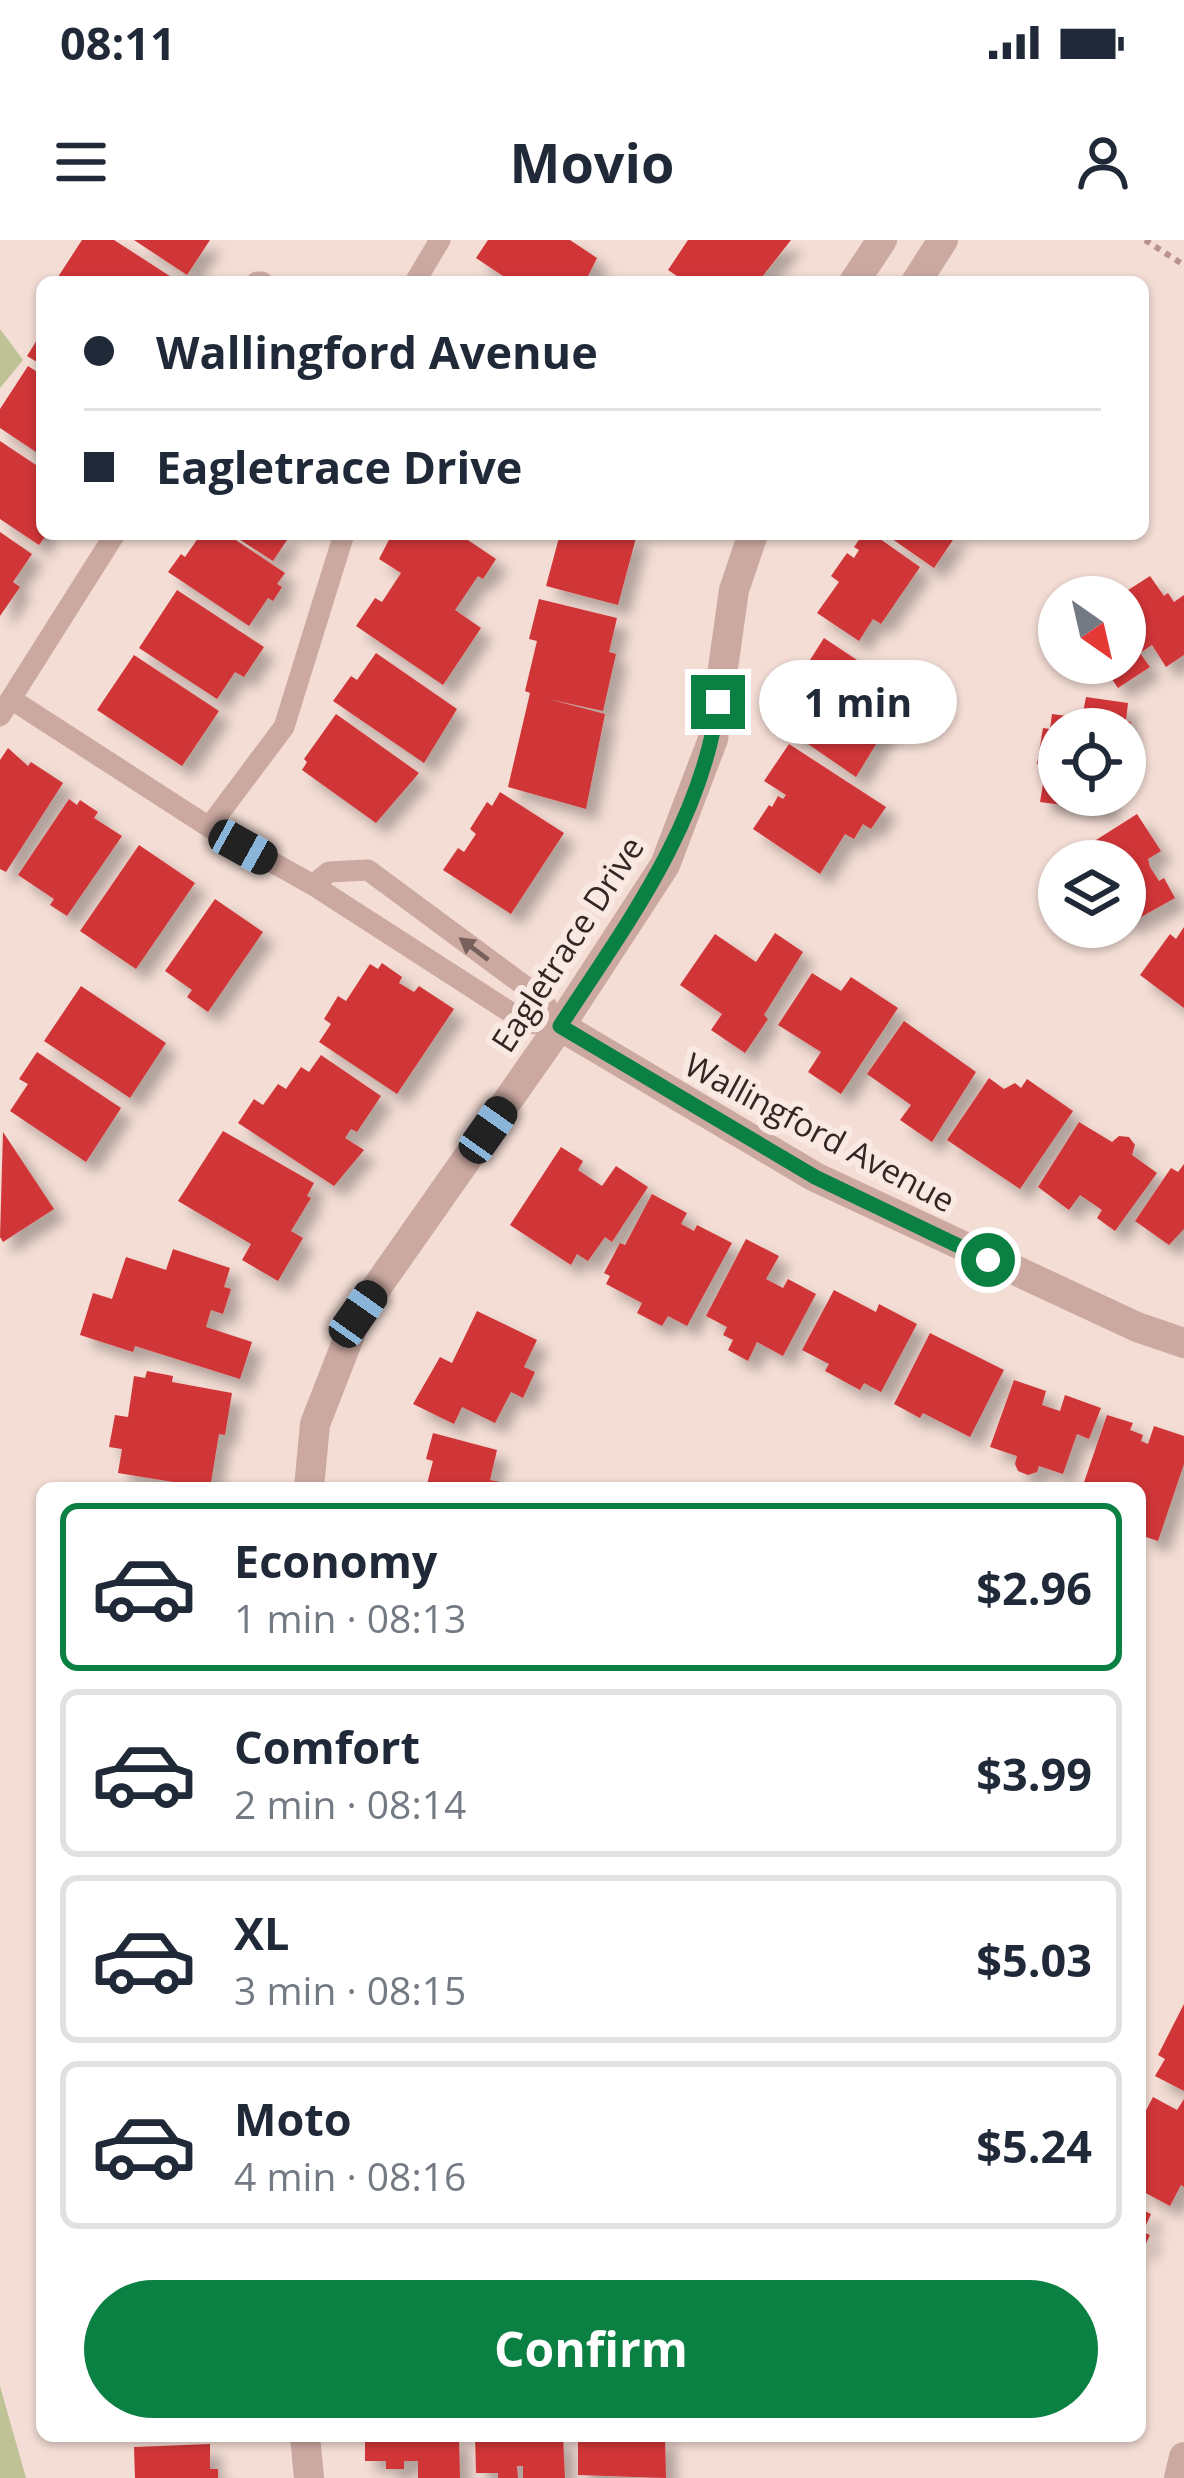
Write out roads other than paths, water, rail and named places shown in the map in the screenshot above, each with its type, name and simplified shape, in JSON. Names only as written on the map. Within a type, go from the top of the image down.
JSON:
[{"type":"street","points":[[858,276],[882,240]]},
{"type":"street","points":[[920,276],[944,240]]},
{"type":"street","name":"Eagletrace Drive","points":[[310,1482],[315,1424],[358,1314],[560,1026],[665,865],[713,739],[734,590],[751,540]]},
{"type":"street","name":"Wallingford Avenue","points":[[560,1026],[815,1177],[1075,1300],[1184,1343]]},
{"type":"street","points":[[306,2442],[309,2478]]},
{"type":"street","points":[[1179,2478],[1184,2457]]},
{"type":"lane","points":[[419,276],[440,240]]},
{"type":"lane","points":[[111,540],[6,708],[313,885],[527,1023],[560,1026]]},
{"type":"lane","points":[[209,827],[284,727],[342,540]]},
{"type":"lane","points":[[313,885],[329,872],[368,870],[541,998],[560,1026]]}]
